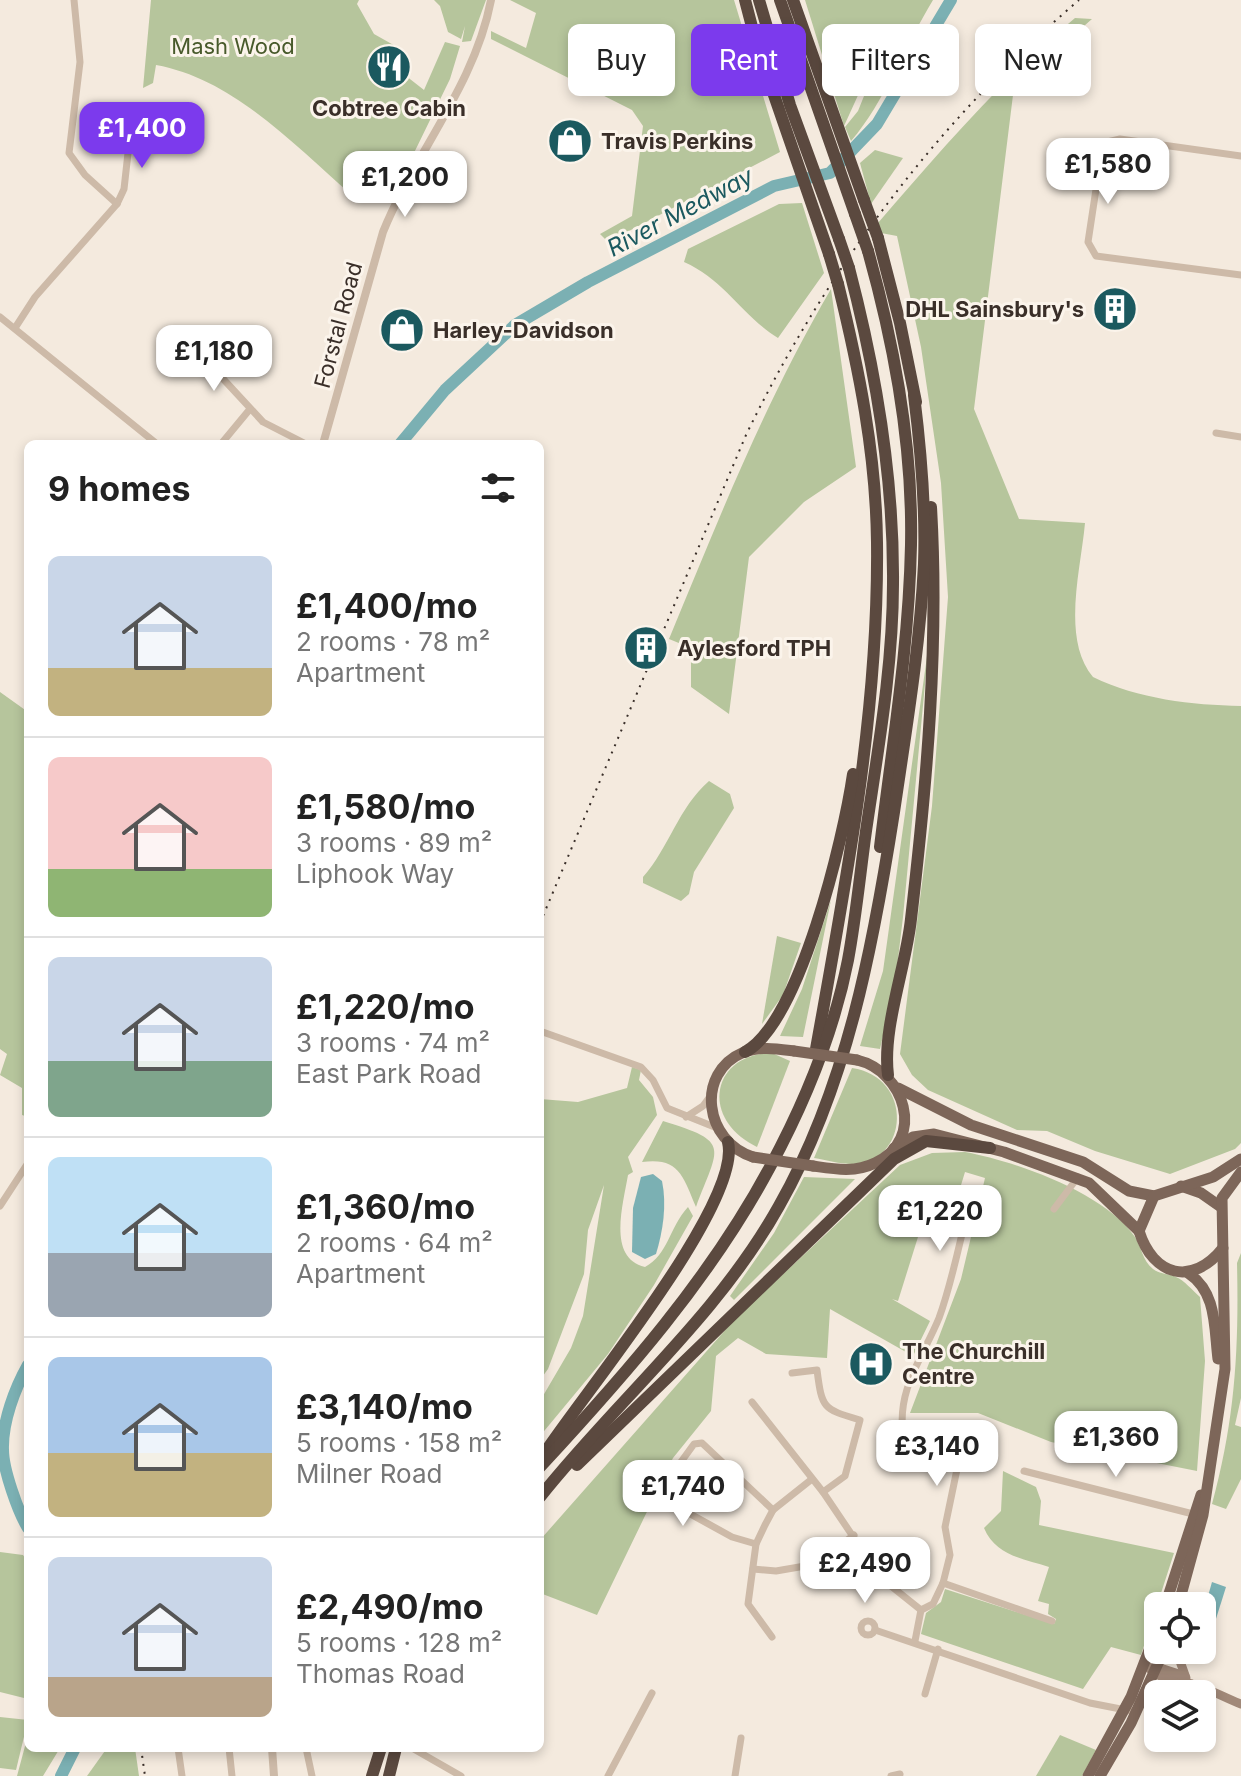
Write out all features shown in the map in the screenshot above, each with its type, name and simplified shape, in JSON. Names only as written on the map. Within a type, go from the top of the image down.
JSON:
[{"type":"highway","points":[[745,0],[784,108],[838,284],[858,365],[871,455],[877,540],[873,651],[852,844],[811,1075]]},
{"type":"highway","points":[[544,1463],[601,1401],[693,1287],[769,1169],[833,1019],[847,961],[883,719],[893,587],[885,445],[875,377],[838,235],[784,108],[759,0]]},
{"type":"highway","points":[[780,0],[853,188],[855,214],[868,251],[899,384],[908,465],[911,544],[904,642],[874,900],[854,1017]]},
{"type":"highway","points":[[793,0],[818,93]]},
{"type":"highway","points":[[853,188],[864,200],[878,238],[914,395],[930,488],[935,582],[934,677],[911,923],[889,1041],[888,1075]]},
{"type":"highway","points":[[544,1494],[667,1358],[779,1207],[809,1146],[854,1017],[873,942],[886,864],[921,609],[924,514],[914,395]]},
{"type":"highway","points":[[745,1052],[764,1038],[782,1013],[828,886],[853,780],[873,651]]},
{"type":"highway","points":[[544,1494],[862,1186],[905,1150],[926,1141],[990,1148]]},
{"type":"highway","points":[[544,1453],[565,1420],[647,1314],[693,1238],[724,1176],[729,1157],[728,1142]]},
{"type":"highway","points":[[862,1186],[890,1153]]},
{"type":"highway","points":[[372,1776],[380,1752]]},
{"type":"highway","points":[[389,1776],[395,1752]]},
{"type":"main road","points":[[890,1153],[905,1117],[898,1088],[888,1075],[857,1060],[769,1048],[745,1052],[724,1068],[711,1095],[717,1128],[728,1142],[753,1157],[856,1169],[890,1153],[913,1137],[934,1134],[990,1148],[1078,1177],[1112,1202],[1139,1231],[1150,1256],[1159,1265],[1188,1273],[1199,1280],[1211,1300],[1221,1391]]},
{"type":"main road","points":[[898,1088],[971,1125],[1083,1162],[1129,1191],[1154,1196],[1213,1177],[1241,1159]]},
{"type":"main road","points":[[1183,1592],[1225,1369],[1222,1198],[1241,1172]]},
{"type":"main road","points":[[1180,1186],[1201,1193],[1221,1207]]},
{"type":"main road","points":[[1139,1231],[1154,1196]]},
{"type":"main road","points":[[1188,1273],[1212,1262],[1224,1247]]},
{"type":"main road","points":[[1170,1592],[1198,1515]]},
{"type":"main road","points":[[1100,1776],[1130,1712],[1145,1664],[1188,1680]]},
{"type":"main road","points":[[1088,1776],[1159,1664]]},
{"type":"main road","points":[[1182,1664],[1188,1680]]},
{"type":"main road","points":[[1216,1693],[1241,1704]]},
{"type":"street","points":[[74,0],[80,62],[69,153],[85,175],[117,204]]},
{"type":"street","name":"Forstal Road","points":[[324,440],[383,232],[395,203],[469,67],[491,0]]},
{"type":"street","points":[[15,328],[35,297],[117,204],[124,189],[131,126]]},
{"type":"street","points":[[1241,156],[1120,139],[1103,143],[1088,242],[1096,256],[1241,275]]},
{"type":"street","points":[[0,317],[152,440]]},
{"type":"street","points":[[201,355],[250,409],[277,431],[297,440]]},
{"type":"street","points":[[224,440],[250,409]]},
{"type":"street","points":[[1216,433],[1241,437]]},
{"type":"street","points":[[544,1032],[641,1067],[653,1080],[667,1108],[717,1128]]},
{"type":"street","points":[[686,1117],[703,1106],[711,1095]]},
{"type":"street","points":[[0,1206],[24,1169]]},
{"type":"street","points":[[1054,1209],[1078,1177]]},
{"type":"street","points":[[921,1610],[933,1604],[943,1583],[950,1555],[945,1527],[961,1450],[950,1442],[903,1433],[903,1395],[939,1316],[971,1198]]},
{"type":"street","points":[[792,1373],[817,1370],[821,1401],[825,1408],[860,1420],[845,1476],[823,1492]]},
{"type":"street","points":[[752,1402],[823,1492],[881,1578],[921,1610]]},
{"type":"street","points":[[678,1466],[694,1444],[702,1443],[773,1510]]},
{"type":"street","points":[[1024,1471],[1198,1515]]},
{"type":"street","points":[[772,1637],[748,1604],[756,1544],[773,1510],[812,1479]]},
{"type":"street","points":[[675,1481],[665,1500],[732,1537],[756,1544]]},
{"type":"street","points":[[753,1569],[776,1571],[808,1564],[826,1556],[854,1535]]},
{"type":"street","points":[[943,1583],[1052,1621]]},
{"type":"street","points":[[915,1641],[921,1610]]},
{"type":"street","points":[[875,1630],[1130,1712]]},
{"type":"street","points":[[925,1694],[938,1649]]},
{"type":"street","points":[[608,1776],[652,1693]]},
{"type":"street","points":[[735,1776],[741,1738]]},
{"type":"street","points":[[179,1752],[182,1776]]},
{"type":"street","points":[[229,1752],[232,1776]]},
{"type":"street","points":[[272,1752],[274,1776]]},
{"type":"street","points":[[307,1752],[312,1776]]},
{"type":"street","points":[[419,1752],[461,1776]]},
{"type":"street","points":[[431,1759],[433,1752]]},
{"type":"street","points":[[891,1776],[900,1774]]},
{"type":"green space","name":"Mash Wood","points":[[151,0],[359,0],[357,4],[374,34],[406,52],[401,72],[424,90],[445,42],[460,46],[450,79],[394,194],[361,180],[353,196],[286,136],[212,84],[156,65],[153,83],[143,88]]},
{"type":"green space","points":[[434,0],[486,0],[471,41],[462,42],[465,26],[461,39],[448,32],[440,6]]},
{"type":"green space","points":[[510,0],[734,0],[741,24],[691,24],[691,96],[763,96],[780,152],[608,242],[600,234],[632,216],[643,126],[632,110],[604,96],[675,96],[675,24],[568,24],[568,78],[491,39],[491,31],[526,48],[536,13]]},
{"type":"green space","points":[[805,0],[933,0],[919,24],[822,24],[822,55]]},
{"type":"green space","points":[[1075,18],[1092,19],[1086,24],[1068,24]]},
{"type":"green space","points":[[835,96],[858,96],[844,126]]},
{"type":"green space","points":[[864,96],[881,96],[851,141],[845,127],[858,111]]},
{"type":"green space","points":[[991,96],[1013,96],[974,409],[1019,519],[1085,523],[1075,624],[1083,661],[1093,677],[1128,691],[1166,699],[1241,706],[1241,1143],[1235,1149],[1170,1174],[1095,1151],[1047,1131],[1017,1130],[928,1090],[912,1075],[900,1054],[932,806],[948,597],[941,483],[921,347],[897,236],[881,233],[878,223]]},
{"type":"green space","points":[[875,150],[903,158],[871,204],[860,163]]},
{"type":"green space","points":[[802,203],[824,273],[778,338],[753,319],[711,278],[684,262],[688,249],[779,204]]},
{"type":"green space","points":[[831,289],[856,467],[804,502],[749,557],[729,714],[691,687],[691,648],[669,639],[764,418]]},
{"type":"green space","points":[[929,642],[895,984],[880,1049],[860,1046],[883,971]]},
{"type":"green space","points":[[0,692],[24,709],[24,1116],[22,1088],[0,1075],[7,1054],[0,1049]]},
{"type":"green space","points":[[709,781],[730,794],[734,808],[694,872],[689,894],[681,901],[643,883],[643,877],[689,803]]},
{"type":"green space","points":[[831,900],[803,1037],[780,1036],[802,989]]},
{"type":"green space","points":[[777,936],[801,943],[783,995],[762,1024]]},
{"type":"green space","points":[[772,1053],[790,1061],[757,1147],[739,1135],[727,1121],[720,1106],[720,1090],[725,1076],[735,1064],[751,1056]]},
{"type":"green space","points":[[632,1067],[641,1070],[639,1080],[653,1097],[657,1115],[628,1157],[633,1172],[628,1175],[620,1229],[626,1253],[633,1262],[645,1267],[659,1256],[688,1207],[693,1216],[654,1285],[608,1354],[544,1431],[544,1394],[571,1348],[583,1316],[604,1185],[588,1230],[584,1274],[544,1374],[544,1099],[578,1102],[627,1088]]},
{"type":"green space","points":[[852,1068],[872,1075],[886,1087],[895,1102],[897,1119],[894,1136],[885,1150],[871,1160],[852,1164],[814,1158]]},
{"type":"green space","points":[[663,1121],[700,1135],[710,1141],[714,1149],[714,1159],[696,1207],[683,1178],[672,1166],[654,1161],[642,1162]]},
{"type":"green space","points":[[965,1152],[985,1156],[1033,1171],[1081,1193],[1121,1221],[1135,1237],[1144,1258],[1153,1269],[1179,1278],[1200,1297],[1205,1361],[1197,1471],[1051,1442],[978,1413],[910,1413],[961,1279],[985,1178],[965,1172],[958,1195],[933,1189],[898,1301],[892,1299],[930,1321],[913,1356],[830,1309],[827,1358],[766,1354],[738,1338],[716,1356],[711,1411],[673,1458],[597,1615],[544,1595],[544,1535],[735,1319],[900,1165],[932,1153]]},
{"type":"green space","points":[[804,1177],[855,1179],[734,1300],[730,1296],[774,1233]]},
{"type":"green space","points":[[1241,1253],[1241,1398],[1235,1425],[1241,1427],[1241,1479],[1226,1509],[1212,1504],[1231,1414],[1236,1355],[1237,1263]]},
{"type":"green space","points":[[1003,1471],[1036,1487],[1041,1501],[1039,1525],[1174,1553],[1161,1592],[1144,1592],[1144,1646],[1141,1655],[1111,1647],[1083,1689],[921,1634],[926,1613],[941,1602],[945,1589],[1054,1624],[1056,1619],[1048,1614],[1049,1604],[1038,1601],[1049,1567],[1003,1550],[995,1545],[984,1528],[1001,1511]]},
{"type":"green space","points":[[0,1552],[24,1556],[24,1698],[0,1692]]},
{"type":"green space","points":[[0,1717],[24,1720],[24,1737],[16,1770],[0,1768]]},
{"type":"green space","points":[[1060,1735],[1096,1750],[1082,1776],[1036,1776]]},
{"type":"green space","points":[[24,1750],[58,1752],[43,1776],[17,1776]]},
{"type":"green space","points":[[104,1752],[136,1752],[139,1776],[87,1776]]},
{"type":"water","points":[[653,1174],[662,1181],[664,1218],[656,1254],[645,1259],[632,1252],[633,1208],[641,1177]]},
{"type":"water","points":[[1212,1582],[1226,1587],[1216,1619],[1216,1592],[1209,1592]]},
{"type":"waterway","name":"River Medway","points":[[403,440],[445,390],[515,325],[588,282],[774,186],[830,173],[877,124],[951,0]]},
{"type":"waterway","name":"River Medway","points":[[24,1373],[10,1406],[3,1450],[12,1490],[24,1520]]},
{"type":"waterway","name":"River Medway","points":[[61,1776],[73,1752]]},
{"type":"railway","points":[[544,914],[746,435],[812,314],[890,200],[933,147],[979,96],[1079,0]]},
{"type":"railway","points":[[142,1752],[145,1776]]},
{"type":"place","name":"Cobtree Cabin","points":[[389,67]]},
{"type":"place","name":"Travis Perkins","points":[[570,141]]},
{"type":"place","name":"DHL Sainsbury's","points":[[1115,309]]},
{"type":"place","name":"Harley-Davidson","points":[[402,330]]},
{"type":"place","name":"Aylesford TPH","points":[[646,648]]},
{"type":"place","name":"The Churchill Centre","points":[[871,1364]]}]
